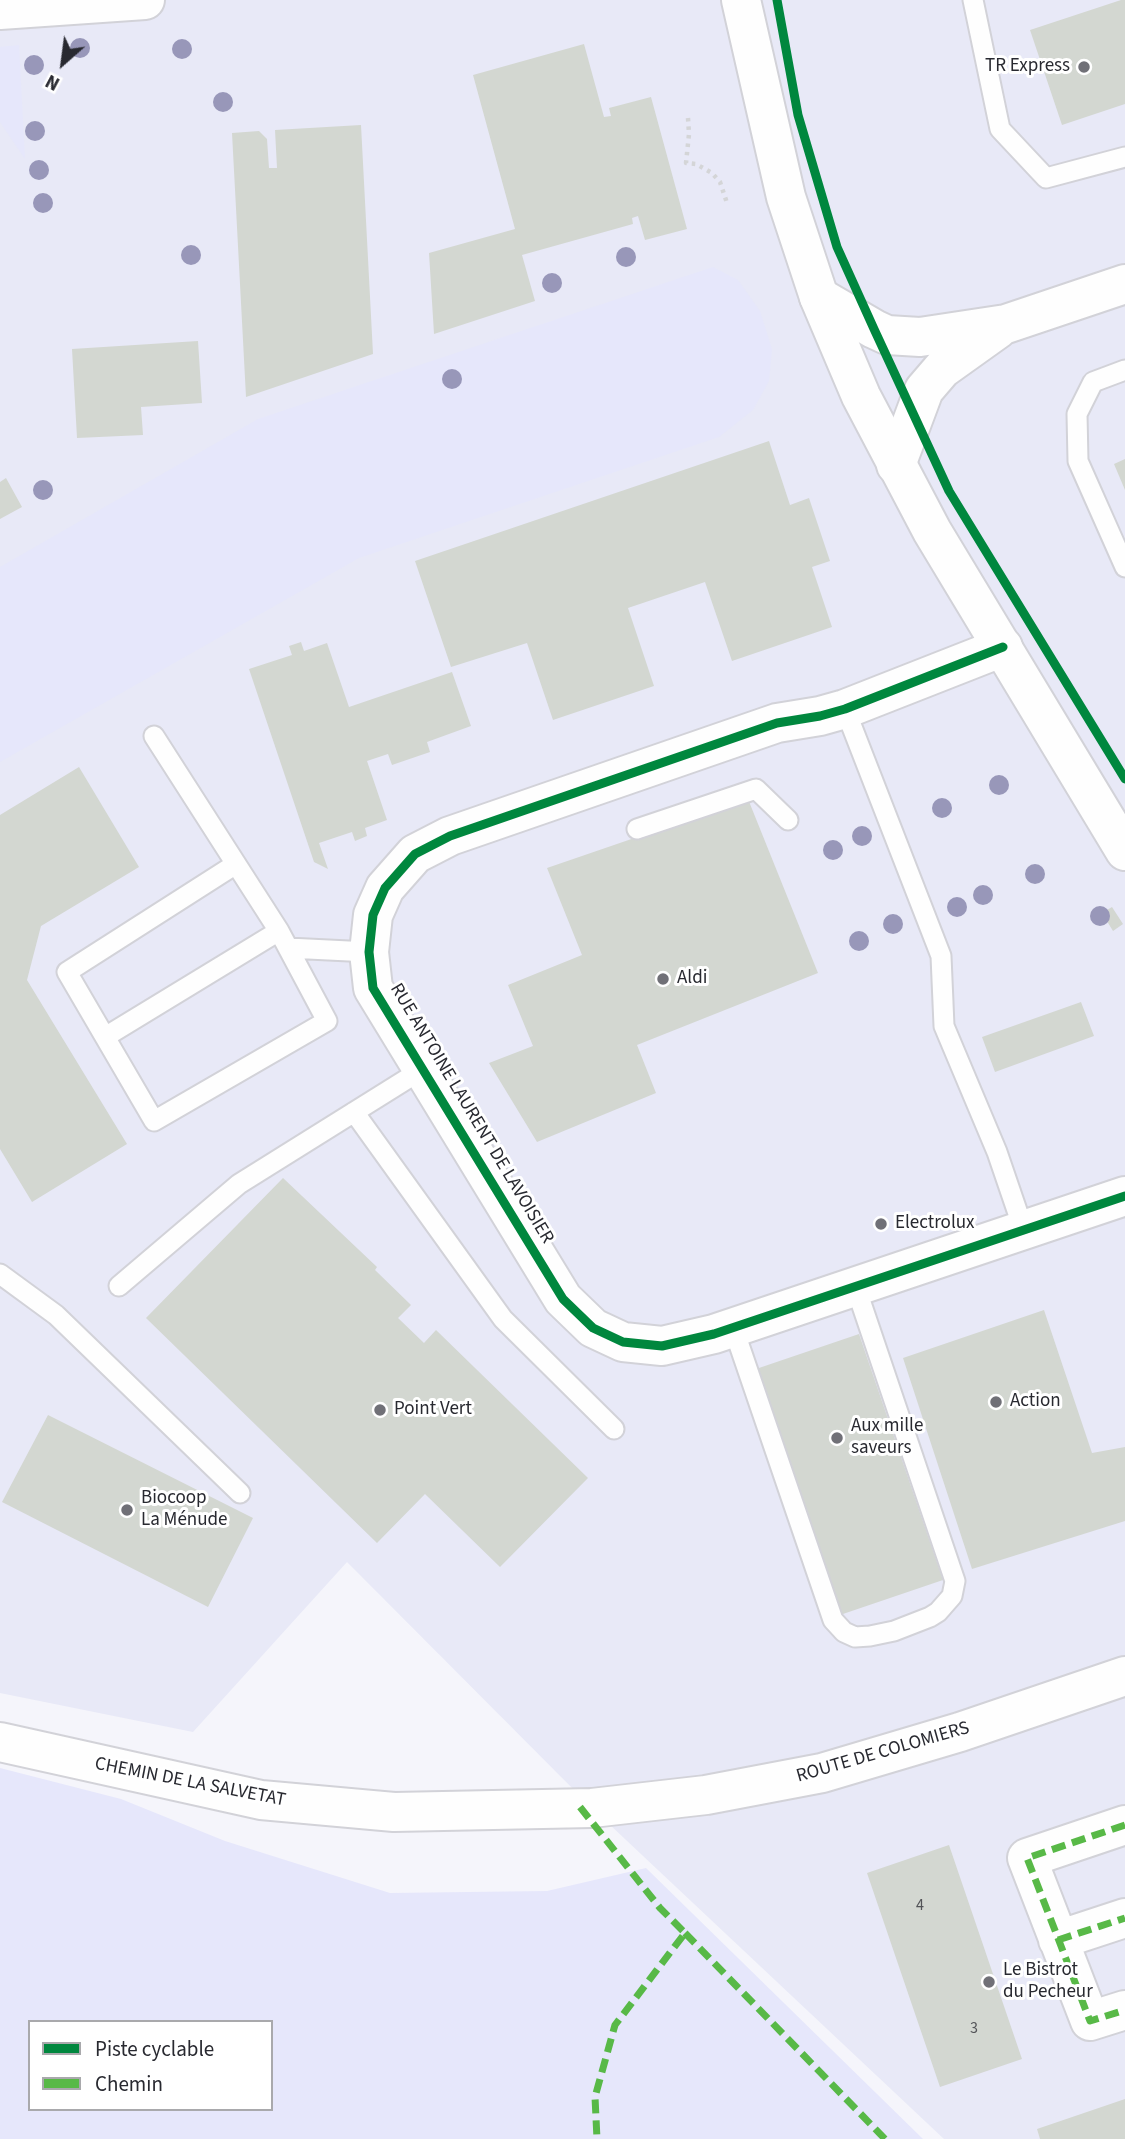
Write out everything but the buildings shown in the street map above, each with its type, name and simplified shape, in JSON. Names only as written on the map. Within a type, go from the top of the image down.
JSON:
[{"type":"street","points":[[0,10],[145,0]]},
{"type":"street","points":[[741,0],[786,197],[819,297],[861,396],[932,531],[1125,851]]},
{"type":"street","points":[[819,297],[887,335],[920,337],[1006,324],[1125,284]]},
{"type":"street","points":[[896,465],[924,390],[942,369],[1006,324]]},
{"type":"street","name":"RUE ANTOINE LAURENT DE LAVOISIER","points":[[1003,647],[845,709],[777,723],[450,836],[415,854],[385,888],[373,915],[369,952],[373,988],[563,1299],[593,1328],[623,1342],[662,1346],[733,1327],[1125,1196]]},
{"type":"street","name":"ROUTE DE COLOMIERS","points":[[592,1808],[706,1795],[822,1773],[960,1732],[1125,1676]]},
{"type":"street","name":"CHEMIN DE LA SALVETAT","points":[[0,1742],[261,1800],[394,1812],[592,1808]]},
{"type":"street","points":[[1125,1825],[1027,1858],[1090,2021],[1125,2010]]},
{"type":"street","points":[[1058,1940],[1125,1918]]},
{"type":"lane","points":[[973,0],[1000,130],[1046,178],[1125,157]]},
{"type":"lane","points":[[1125,370],[1093,383],[1077,414],[1078,461],[1125,567]]},
{"type":"lane","points":[[845,709],[942,956],[944,1026],[997,1152],[1024,1231]]},
{"type":"lane","points":[[154,736],[236,864],[283,939],[327,1021],[154,1121],[67,972],[236,864]]},
{"type":"lane","points":[[637,829],[756,789],[788,820]]},
{"type":"lane","points":[[105,1037],[283,939],[369,952]]},
{"type":"lane","points":[[120,1286],[239,1184],[423,1069]]},
{"type":"lane","points":[[354,1112],[503,1319],[614,1429]]},
{"type":"lane","points":[[0,1274],[57,1315],[240,1493]]},
{"type":"lane","points":[[733,1327],[833,1620],[844,1632],[855,1637],[894,1631],[930,1618],[938,1612],[952,1596],[955,1581],[856,1288]]},
{"type":"path","points":[[688,118],[686,163],[696,164],[712,173],[720,183],[727,203]]},
{"type":"shaded area","points":[[0,0],[1125,0],[1125,2139],[944,2139],[592,1808],[347,1562],[193,1732],[0,1693]]},
{"type":"shaded area","points":[[19,45],[25,159],[0,122],[0,47]]},
{"type":"shaded area","points":[[713,267],[738,280],[760,311],[772,349],[769,381],[753,410],[719,437],[359,558],[0,762],[0,567],[258,419]]},
{"type":"shaded area","points":[[0,1768],[121,1799],[225,1841],[390,1893],[547,1891],[646,1868],[923,2139],[0,2139]]},
{"type":"marked path","points":[[580,1807],[660,1908],[685,1933],[615,2025],[595,2097],[597,2139]]},
{"type":"marked path","points":[[1125,1825],[1027,1858],[1090,2021],[1125,2010]]},
{"type":"marked path","points":[[1058,1940],[1125,1918]]},
{"type":"marked path","points":[[685,1933],[885,2139]]},
{"type":"cycle path","points":[[777,0],[798,115],[837,247],[949,491],[1125,779]]},
{"type":"cycle path","points":[[1003,647],[845,709],[777,723],[450,836],[415,854],[385,888],[373,915],[369,952],[373,988],[563,1299],[593,1328],[623,1342],[662,1346],[714,1334],[1125,1196]]},
{"type":"place","name":"TR Express","points":[[1084,67]]},
{"type":"place","name":"Aldi","points":[[663,979]]},
{"type":"place","name":"Electrolux","points":[[881,1224]]},
{"type":"place","name":"Action","points":[[996,1402]]},
{"type":"place","name":"Point Vert","points":[[380,1410]]},
{"type":"place","name":"Aux mille saveurs","points":[[837,1438]]},
{"type":"place","name":"Biocoop La Ménude","points":[[127,1510]]},
{"type":"place","name":"Le Bistrot du Pecheur","points":[[989,1982]]}]
